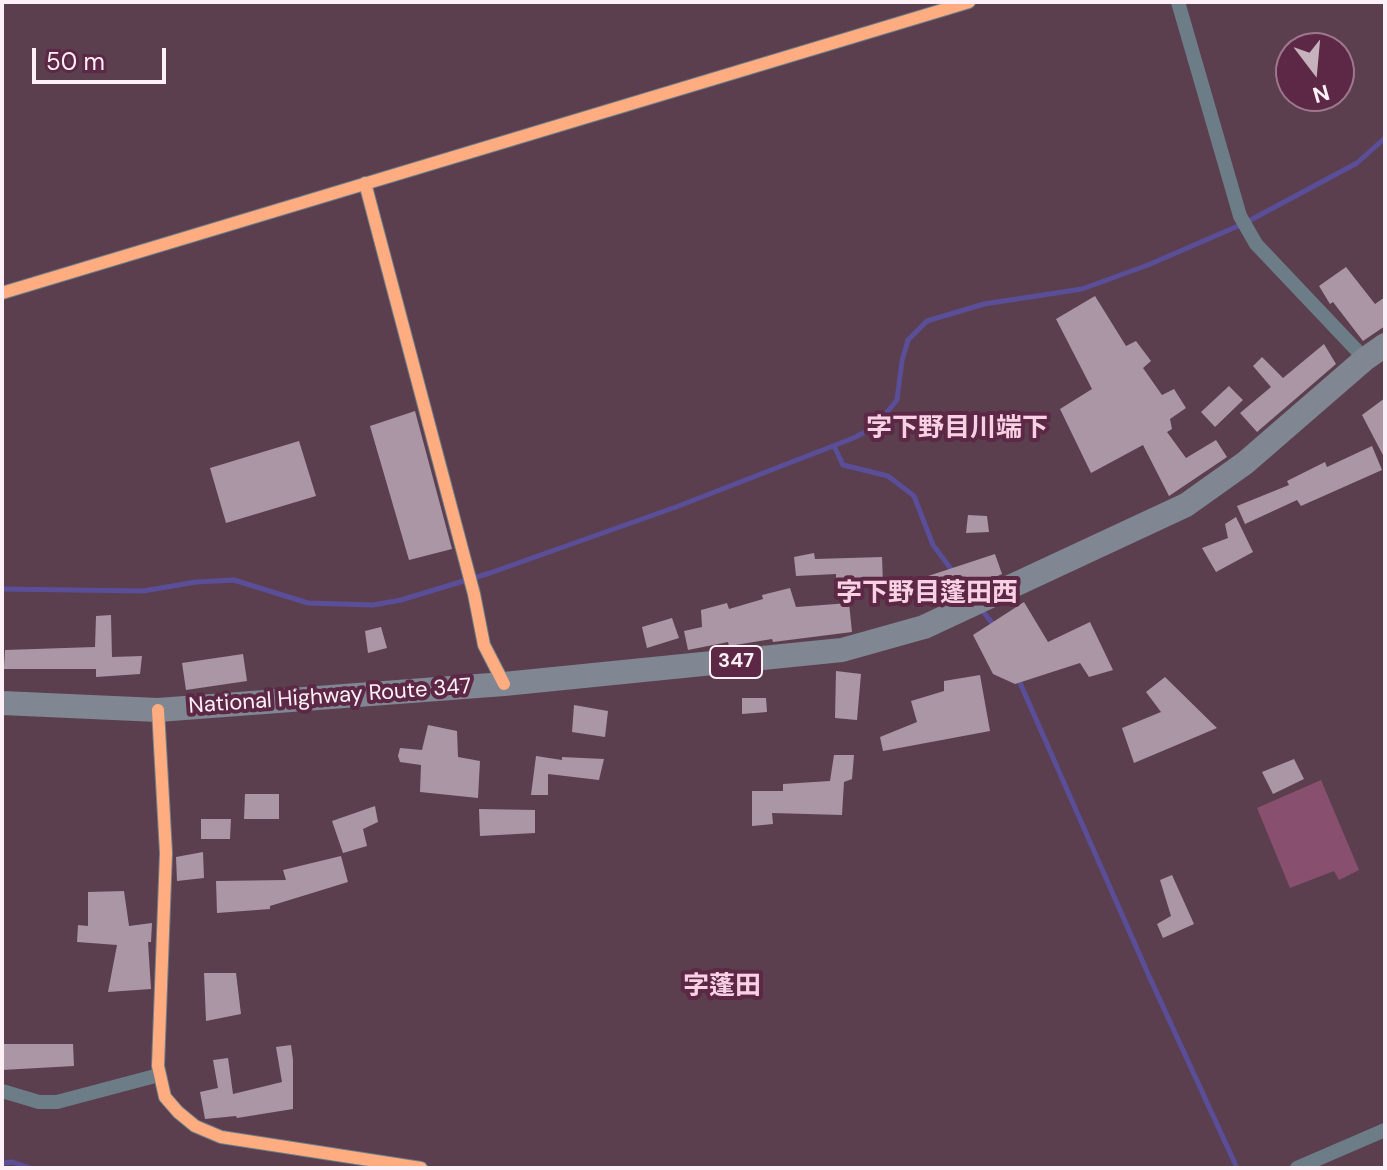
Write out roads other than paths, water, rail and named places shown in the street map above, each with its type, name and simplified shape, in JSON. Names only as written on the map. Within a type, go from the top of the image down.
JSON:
[{"type":"highway","name":"National Highway Route 347","points":[[2,703],[158,710],[504,684],[842,650],[924,627],[1186,505],[1245,463],[1375,352]]},
{"type":"street","points":[[2,293],[969,2]]},
{"type":"street","points":[[1178,2],[1240,216],[1248,231],[1294,287],[1375,352]]},
{"type":"street","points":[[365,183],[474,594],[484,645],[504,684]]},
{"type":"street","points":[[158,710],[166,853],[159,1075],[165,1097],[178,1112],[208,1132],[240,1141],[421,1168]]},
{"type":"street","points":[[2,1091],[39,1102],[57,1102],[159,1075]]},
{"type":"street","points":[[1297,1168],[1385,1130]]},
{"type":"waterway","points":[[2,589],[143,591],[196,582],[234,580],[308,603],[373,605],[401,600],[490,573],[676,507],[874,428],[897,400],[908,340],[927,321],[984,304],[1082,289],[1148,265],[1245,223],[1357,163],[1385,138]]},
{"type":"waterway","points":[[834,446],[843,465],[888,476],[914,496],[933,545],[954,573]]},
{"type":"waterway","points":[[982,610],[995,627]]},
{"type":"waterway","points":[[1017,676],[1237,1168]]},
{"type":"waterway","points":[[2,1163],[12,1162],[30,1168]]},
{"type":"district","name":"字下野目川端下","points":[[957,429]]},
{"type":"district","name":"字下野目蓬田西","points":[[927,594]]},
{"type":"district","name":"字蓬田","points":[[722,987]]}]
